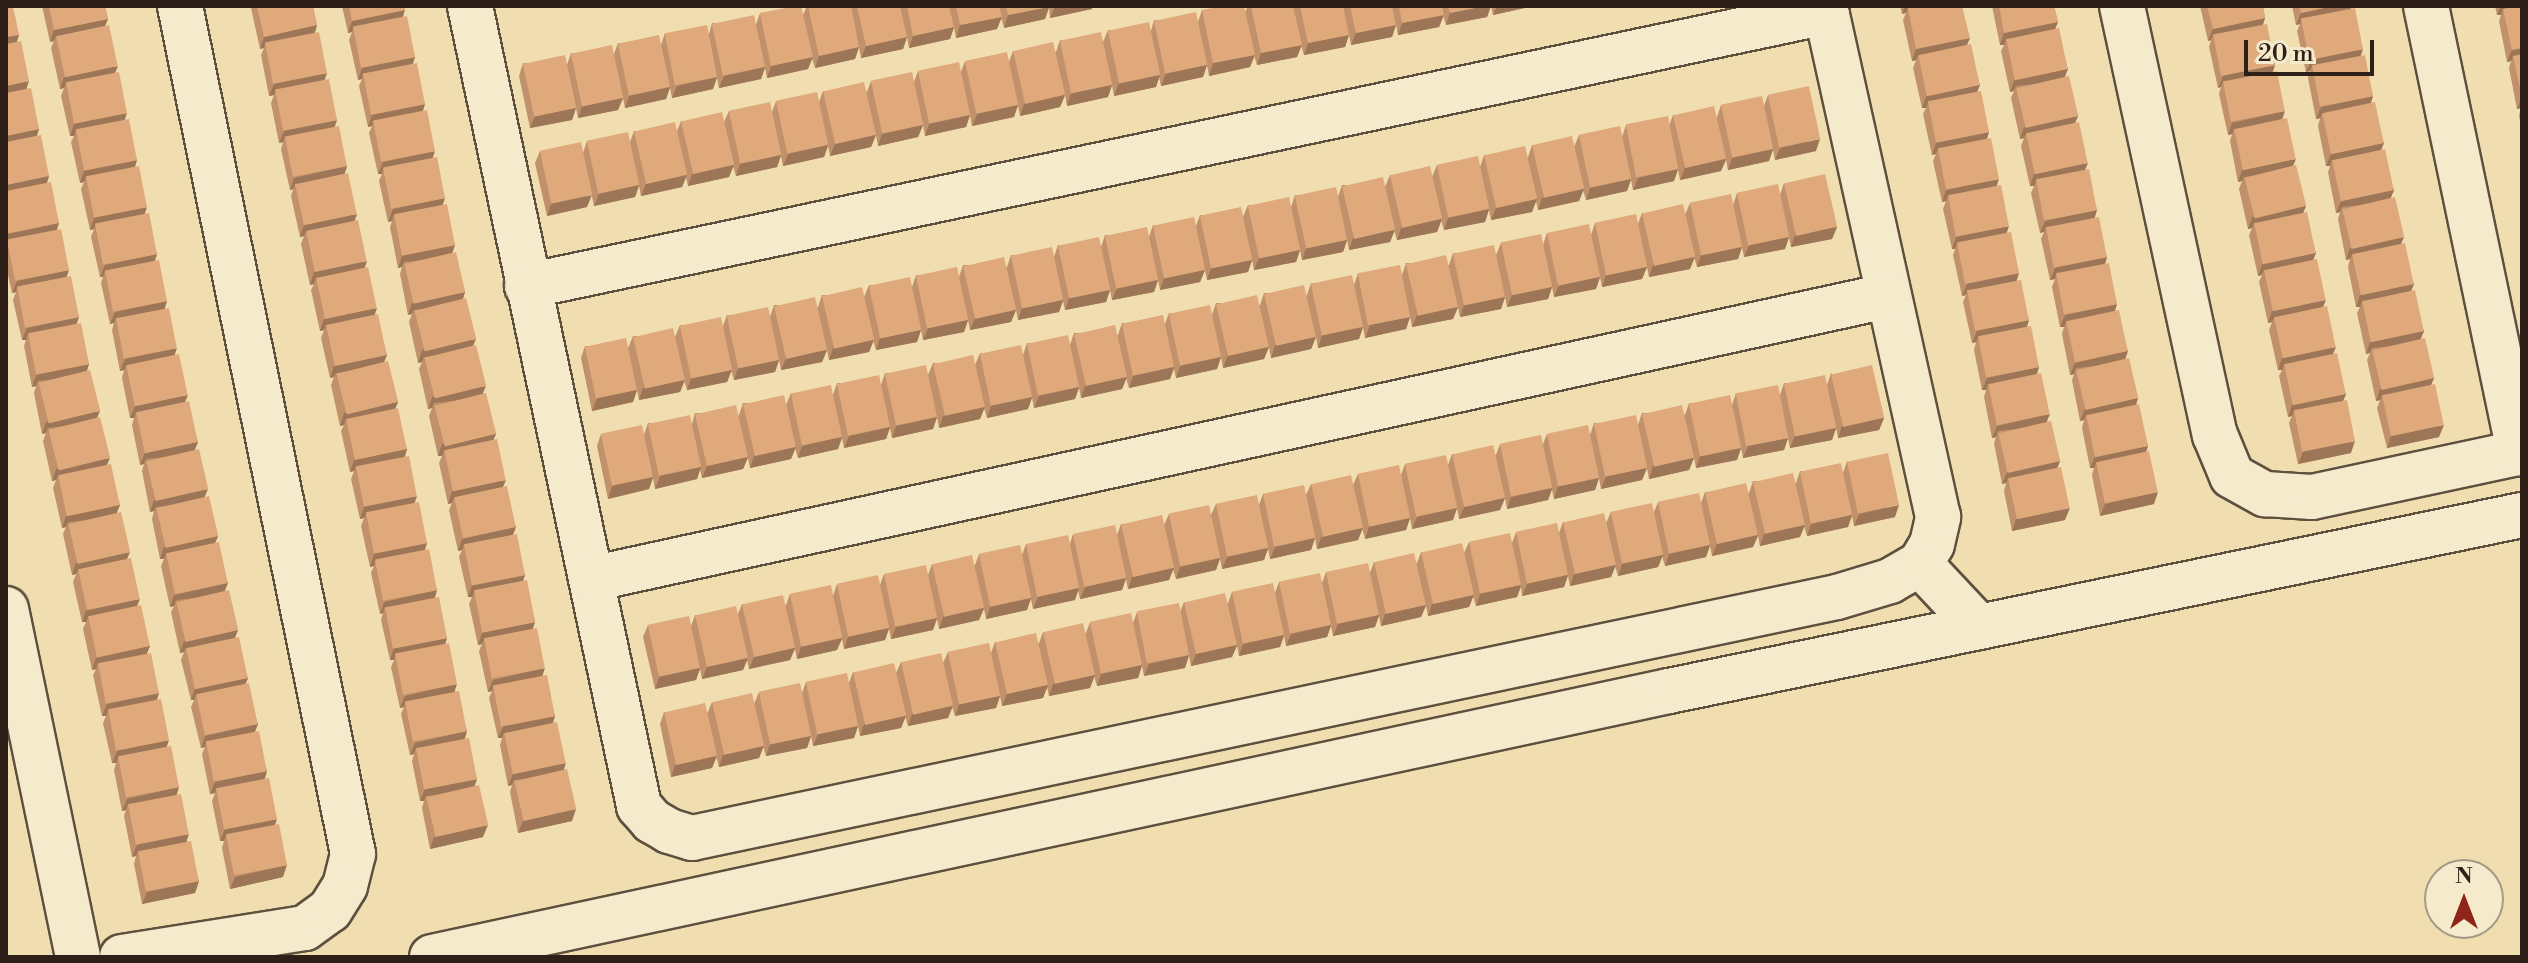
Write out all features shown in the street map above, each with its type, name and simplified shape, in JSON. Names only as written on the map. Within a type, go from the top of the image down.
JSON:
[{"type":"street","points":[[122,957],[305,928],[330,910],[345,886],[353,854],[180,6]]},
{"type":"street","points":[[2122,6],[2215,435],[2232,476],[2265,494],[2312,497],[2521,452],[2426,6]]},
{"type":"street","points":[[474,7],[527,286],[639,806],[652,821],[669,831],[692,838],[1837,597],[1890,581],[1920,564],[1932,544],[1938,517],[1825,9],[527,286]]},
{"type":"street","points":[[591,579],[1887,296]]},
{"type":"street","points":[[432,957],[1979,627],[2522,515]]},
{"type":"street","points":[[1920,564],[1979,627]]},
{"type":"street","points":[[6,609],[78,957]]},
{"type":"building","points":[[6,6],[13,6],[19,35],[6,37]]},
{"type":"building","points":[[49,6],[105,6],[108,19],[54,30]]},
{"type":"building","points":[[257,6],[313,6],[317,25],[264,37]]},
{"type":"building","points":[[349,6],[405,6],[405,10],[352,21]]},
{"type":"building","points":[[801,6],[813,57],[771,66],[760,13]]},
{"type":"building","points":[[808,6],[851,6],[859,47],[819,56]]},
{"type":"building","points":[[857,6],[900,6],[907,37],[866,46]]},
{"type":"building","points":[[907,6],[949,6],[954,27],[913,36]]},
{"type":"building","points":[[956,6],[999,6],[1002,17],[960,25]]},
{"type":"building","points":[[1006,6],[1049,6],[1049,7],[1008,15]]},
{"type":"building","points":[[1244,6],[1255,55],[1213,63],[1202,10]]},
{"type":"building","points":[[1251,6],[1293,6],[1302,45],[1261,53]]},
{"type":"building","points":[[1300,6],[1343,6],[1349,35],[1308,43]]},
{"type":"building","points":[[1350,6],[1392,6],[1396,25],[1356,33]]},
{"type":"building","points":[[1399,6],[1442,6],[1444,15],[1402,23]]},
{"type":"building","points":[[1448,6],[1485,6],[1450,13]]},
{"type":"building","points":[[1962,6],[1970,38],[1916,49],[1908,8]]},
{"type":"building","points":[[1999,6],[2054,6],[2058,22],[2004,33]]},
{"type":"building","points":[[2207,6],[2263,6],[2265,18],[2213,29]]},
{"type":"building","points":[[2299,6],[2333,6],[2301,13]]},
{"type":"building","points":[[2522,6],[2522,48],[2512,50],[2503,9]]},
{"type":"building","points":[[2355,8],[2363,49],[2309,60],[2301,18]]},
{"type":"building","points":[[1196,12],[1207,65],[1165,74],[1154,21]]},
{"type":"building","points":[[754,15],[765,67],[723,76],[712,24]]},
{"type":"building","points":[[407,16],[415,57],[361,68],[353,26]]},
{"type":"building","points":[[1149,22],[1160,75],[1119,84],[1108,31]]},
{"type":"building","points":[[2267,24],[2275,65],[2221,76],[2213,34]]},
{"type":"building","points":[[109,25],[118,66],[65,77],[56,36]]},
{"type":"building","points":[[707,25],[717,77],[675,85],[665,33]]},
{"type":"building","points":[[2059,28],[2068,69],[2015,80],[2006,39]]},
{"type":"building","points":[[319,32],[327,73],[273,84],[265,42]]},
{"type":"building","points":[[1101,32],[1112,85],[1071,94],[1060,41]]},
{"type":"building","points":[[659,35],[670,87],[629,96],[618,44]]},
{"type":"building","points":[[21,41],[29,81],[6,86],[6,44]]},
{"type":"building","points":[[1053,42],[1065,95],[1025,104],[1013,51]]},
{"type":"building","points":[[1971,44],[1980,85],[1927,96],[1918,55]]},
{"type":"building","points":[[612,45],[623,98],[582,107],[571,54]]},
{"type":"building","points":[[1007,52],[1018,105],[976,114],[965,61]]},
{"type":"building","points":[[2522,54],[2522,97],[2513,56]]},
{"type":"building","points":[[565,55],[576,108],[534,117],[523,64]]},
{"type":"building","points":[[2365,55],[2373,96],[2320,107],[2312,65]]},
{"type":"building","points":[[959,62],[970,115],[929,124],[918,71]]},
{"type":"building","points":[[417,63],[425,104],[371,115],[363,73]]},
{"type":"building","points":[[2277,71],[2285,111],[2231,122],[2223,81]]},
{"type":"building","points":[[119,72],[127,113],[74,124],[66,82]]},
{"type":"building","points":[[912,72],[923,125],[882,134],[871,81]]},
{"type":"building","points":[[2069,76],[2078,116],[2026,128],[2016,88]]},
{"type":"building","points":[[329,79],[337,120],[283,131],[275,89]]},
{"type":"building","points":[[864,82],[876,135],[835,144],[823,91]]},
{"type":"building","points":[[1809,86],[1820,139],[1779,148],[1768,95]]},
{"type":"building","points":[[31,88],[39,129],[6,136],[6,93]]},
{"type":"building","points":[[1981,91],[1989,132],[1936,143],[1928,101]]},
{"type":"building","points":[[817,92],[828,145],[787,154],[776,101]]},
{"type":"building","points":[[1762,96],[1773,149],[1732,158],[1721,105]]},
{"type":"building","points":[[770,102],[781,155],[740,164],[729,111]]},
{"type":"building","points":[[2375,102],[2384,143],[2331,154],[2322,113]]},
{"type":"building","points":[[1714,106],[1726,159],[1685,168],[1673,115]]},
{"type":"building","points":[[427,110],[435,151],[381,162],[373,120]]},
{"type":"building","points":[[722,112],[734,165],[693,174],[681,121]]},
{"type":"building","points":[[1668,116],[1678,169],[1636,177],[1626,124]]},
{"type":"building","points":[[2287,118],[2296,159],[2243,170],[2234,129]]},
{"type":"building","points":[[129,119],[137,160],[84,171],[76,129]]},
{"type":"building","points":[[675,122],[687,175],[646,184],[634,131]]},
{"type":"building","points":[[2079,122],[2088,163],[2035,174],[2026,133]]},
{"type":"building","points":[[339,126],[347,166],[293,177],[285,136]]},
{"type":"building","points":[[1620,126],[1631,179],[1590,188],[1579,135]]},
{"type":"building","points":[[628,132],[639,185],[598,194],[587,141]]},
{"type":"building","points":[[41,135],[49,176],[6,185],[6,142]]},
{"type":"building","points":[[1572,136],[1584,189],[1544,198],[1532,145]]},
{"type":"building","points":[[1991,138],[1999,179],[1946,190],[1938,148]]},
{"type":"building","points":[[581,142],[592,195],[551,204],[540,151]]},
{"type":"building","points":[[1525,146],[1537,199],[1496,208],[1484,155]]},
{"type":"building","points":[[2385,149],[2394,190],[2341,201],[2332,160]]},
{"type":"building","points":[[1478,156],[1489,209],[1448,218],[1437,165]]},
{"type":"building","points":[[437,157],[445,198],[391,209],[383,167]]},
{"type":"building","points":[[2296,165],[2306,206],[2255,219],[2245,178]]},
{"type":"building","points":[[139,166],[147,207],[94,218],[86,176]]},
{"type":"building","points":[[1430,166],[1442,219],[1402,228],[1390,175]]},
{"type":"building","points":[[2089,169],[2097,210],[2044,221],[2036,179]]},
{"type":"building","points":[[348,173],[357,214],[304,225],[295,184]]},
{"type":"building","points":[[1825,174],[1837,227],[1796,236],[1784,183]]},
{"type":"building","points":[[1383,177],[1395,230],[1354,239],[1342,186]]},
{"type":"building","points":[[51,182],[59,223],[6,234],[6,191]]},
{"type":"building","points":[[1778,184],[1789,237],[1748,246],[1737,193]]},
{"type":"building","points":[[2001,185],[2009,226],[1956,237],[1948,195]]},
{"type":"building","points":[[1336,187],[1347,240],[1306,249],[1295,196]]},
{"type":"building","points":[[1731,194],[1742,247],[1701,256],[1690,203]]},
{"type":"building","points":[[1289,197],[1300,250],[1259,259],[1248,206]]},
{"type":"building","points":[[2395,197],[2404,237],[2352,249],[2342,209]]},
{"type":"building","points":[[447,204],[455,245],[402,256],[394,214]]},
{"type":"building","points":[[1683,204],[1695,257],[1654,266],[1642,213]]},
{"type":"building","points":[[1241,207],[1252,260],[1211,269],[1200,216]]},
{"type":"building","points":[[2307,212],[2316,253],[2263,264],[2254,223]]},
{"type":"building","points":[[149,213],[157,254],[103,265],[95,223]]},
{"type":"building","points":[[1636,214],[1647,267],[1606,276],[1595,223]]},
{"type":"building","points":[[1194,217],[1205,270],[1164,279],[1153,226]]},
{"type":"building","points":[[2099,217],[2107,257],[2054,268],[2046,227]]},
{"type":"building","points":[[358,220],[367,261],[315,272],[306,231]]},
{"type":"building","points":[[1589,224],[1600,277],[1558,286],[1547,233]]},
{"type":"building","points":[[1147,227],[1158,280],[1116,289],[1105,236]]},
{"type":"building","points":[[61,229],[69,270],[15,281],[7,239]]},
{"type":"building","points":[[2011,232],[2019,273],[1965,284],[1957,242]]},
{"type":"building","points":[[1541,234],[1552,287],[1512,295],[1501,243]]},
{"type":"building","points":[[1099,237],[1110,290],[1069,299],[1058,246]]},
{"type":"building","points":[[2405,243],[2414,284],[2361,295],[2352,254]]},
{"type":"building","points":[[1494,245],[1505,297],[1464,306],[1453,254]]},
{"type":"building","points":[[1052,247],[1063,300],[1022,309],[1011,256]]},
{"type":"building","points":[[456,252],[465,292],[414,304],[404,264]]},
{"type":"building","points":[[1446,255],[1458,307],[1418,316],[1406,264]]},
{"type":"building","points":[[1004,257],[1016,310],[975,319],[963,266]]},
{"type":"building","points":[[2317,259],[2326,300],[2273,311],[2264,270]]},
{"type":"building","points":[[159,260],[167,301],[113,312],[105,270]]},
{"type":"building","points":[[2109,263],[2117,304],[2064,315],[2056,273]]},
{"type":"building","points":[[1400,265],[1410,317],[1368,325],[1358,273]]},
{"type":"building","points":[[368,267],[377,308],[325,319],[316,278]]},
{"type":"building","points":[[957,267],[968,320],[927,329],[916,276]]},
{"type":"building","points":[[1352,275],[1363,327],[1322,336],[1311,284]]},
{"type":"building","points":[[71,276],[79,317],[25,328],[17,286]]},
{"type":"building","points":[[910,277],[921,330],[880,339],[869,286]]},
{"type":"building","points":[[2021,280],[2029,320],[1975,331],[1967,290]]},
{"type":"building","points":[[1304,285],[1316,337],[1276,346],[1264,294]]},
{"type":"building","points":[[862,287],[874,340],[834,349],[822,296]]},
{"type":"building","points":[[2415,290],[2424,331],[2371,342],[2362,301]]},
{"type":"building","points":[[1257,295],[1269,347],[1228,356],[1216,304]]},
{"type":"building","points":[[815,297],[827,350],[786,359],[774,306]]},
{"type":"building","points":[[466,298],[476,339],[425,352],[415,311]]},
{"type":"building","points":[[1210,305],[1221,357],[1180,366],[1169,314]]},
{"type":"building","points":[[2327,306],[2336,347],[2283,358],[2274,317]]},
{"type":"building","points":[[768,307],[779,360],[738,369],[727,316]]},
{"type":"building","points":[[169,308],[177,348],[124,359],[116,318]]},
{"type":"building","points":[[2119,310],[2128,351],[2075,362],[2066,321]]},
{"type":"building","points":[[378,314],[387,355],[335,366],[326,325]]},
{"type":"building","points":[[1163,315],[1174,367],[1133,376],[1122,324]]},
{"type":"building","points":[[721,317],[732,370],[691,379],[680,326]]},
{"type":"building","points":[[81,323],[89,364],[36,375],[28,333]]},
{"type":"building","points":[[1115,325],[1127,377],[1086,386],[1074,334]]},
{"type":"building","points":[[2031,326],[2039,367],[1986,378],[1978,336]]},
{"type":"building","points":[[673,328],[685,380],[645,389],[633,337]]},
{"type":"building","points":[[1068,335],[1079,387],[1038,396],[1027,344]]},
{"type":"building","points":[[626,338],[637,390],[596,399],[585,347]]},
{"type":"building","points":[[2425,338],[2434,378],[2382,390],[2372,350]]},
{"type":"building","points":[[476,345],[486,386],[435,399],[425,358]]},
{"type":"building","points":[[1021,345],[1032,397],[991,406],[980,354]]},
{"type":"building","points":[[2337,353],[2346,394],[2293,405],[2284,364]]},
{"type":"building","points":[[179,354],[188,395],[135,406],[126,365]]},
{"type":"building","points":[[973,355],[985,407],[945,416],[933,364]]},
{"type":"building","points":[[2129,358],[2138,398],[2086,410],[2076,370]]},
{"type":"building","points":[[388,361],[398,402],[347,415],[337,374]]},
{"type":"building","points":[[926,365],[937,417],[896,426],[885,374]]},
{"type":"building","points":[[1872,365],[1884,418],[1843,427],[1831,374]]},
{"type":"building","points":[[90,370],[100,411],[49,424],[39,383]]},
{"type":"building","points":[[2041,373],[2050,414],[1997,425],[1988,384]]},
{"type":"building","points":[[879,375],[890,427],[848,436],[837,384]]},
{"type":"building","points":[[1825,375],[1836,428],[1795,437],[1784,384]]},
{"type":"building","points":[[2435,384],[2444,425],[2391,436],[2382,395]]},
{"type":"building","points":[[831,385],[842,437],[802,445],[791,394]]},
{"type":"building","points":[[1778,385],[1788,438],[1746,446],[1736,393]]},
{"type":"building","points":[[486,393],[496,434],[445,447],[435,406]]},
{"type":"building","points":[[784,395],[796,447],[755,456],[743,404]]},
{"type":"building","points":[[1730,395],[1741,448],[1700,457],[1689,404]]},
{"type":"building","points":[[2347,400],[2355,441],[2302,452],[2294,410]]},
{"type":"building","points":[[189,401],[198,442],[145,453],[136,412]]},
{"type":"building","points":[[2139,404],[2148,446],[2095,457],[2086,415]]},
{"type":"building","points":[[736,405],[748,457],[707,466],[695,414]]},
{"type":"building","points":[[1682,405],[1694,458],[1654,467],[1642,414]]},
{"type":"building","points":[[398,408],[407,449],[355,460],[346,419]]},
{"type":"building","points":[[690,415],[701,467],[659,476],[648,424]]},
{"type":"building","points":[[1636,415],[1647,468],[1605,477],[1594,424]]},
{"type":"building","points":[[100,417],[110,458],[59,471],[49,430]]},
{"type":"building","points":[[2051,421],[2060,461],[2008,473],[1998,433]]},
{"type":"building","points":[[642,425],[653,477],[612,486],[601,434]]},
{"type":"building","points":[[1588,425],[1599,478],[1558,487],[1547,434]]},
{"type":"building","points":[[1541,435],[1552,488],[1511,497],[1500,444]]},
{"type":"building","points":[[497,439],[506,480],[453,491],[444,450]]},
{"type":"building","points":[[1493,445],[1505,498],[1464,507],[1452,454]]},
{"type":"building","points":[[199,449],[208,489],[156,501],[146,461]]},
{"type":"building","points":[[2149,451],[2158,492],[2105,503],[2096,462]]},
{"type":"building","points":[[1888,453],[1899,505],[1858,514],[1847,462]]},
{"type":"building","points":[[1446,455],[1457,508],[1416,517],[1405,464]]},
{"type":"building","points":[[409,456],[417,496],[364,507],[356,466]]},
{"type":"building","points":[[1841,463],[1852,515],[1811,524],[1800,472]]},
{"type":"building","points":[[111,464],[120,505],[67,516],[58,475]]},
{"type":"building","points":[[1399,465],[1410,518],[1369,527],[1358,474]]},
{"type":"building","points":[[2061,467],[2070,508],[2017,519],[2008,478]]},
{"type":"building","points":[[1793,473],[1805,525],[1765,534],[1753,482]]},
{"type":"building","points":[[1351,475],[1363,528],[1323,537],[1311,484]]},
{"type":"building","points":[[1746,483],[1758,535],[1717,544],[1705,492]]},
{"type":"building","points":[[1304,485],[1315,538],[1274,547],[1263,494]]},
{"type":"building","points":[[507,486],[516,527],[463,538],[454,497]]},
{"type":"building","points":[[1699,493],[1710,545],[1669,554],[1658,502]]},
{"type":"building","points":[[1257,495],[1268,548],[1227,557],[1216,504]]},
{"type":"building","points":[[209,496],[218,536],[166,548],[156,508]]},
{"type":"building","points":[[419,502],[427,543],[374,554],[366,512]]},
{"type":"building","points":[[1652,503],[1663,555],[1622,564],[1611,512]]},
{"type":"building","points":[[1209,505],[1220,558],[1180,566],[1169,514]]},
{"type":"building","points":[[121,512],[130,552],[78,564],[68,524]]},
{"type":"building","points":[[1604,513],[1616,565],[1575,574],[1563,522]]},
{"type":"building","points":[[1162,515],[1174,568],[1133,577],[1121,524]]},
{"type":"building","points":[[1557,523],[1568,575],[1527,584],[1516,532]]},
{"type":"building","points":[[1115,525],[1126,578],[1084,587],[1073,534]]},
{"type":"building","points":[[1510,533],[1521,585],[1480,594],[1469,542]]},
{"type":"building","points":[[517,534],[525,575],[472,586],[464,544]]},
{"type":"building","points":[[1068,535],[1079,588],[1037,597],[1026,544]]},
{"type":"building","points":[[219,542],[228,583],[175,594],[166,553]]},
{"type":"building","points":[[1462,543],[1474,595],[1433,604],[1421,552]]},
{"type":"building","points":[[1020,545],[1031,598],[990,607],[979,554]]},
{"type":"building","points":[[429,549],[437,590],[383,601],[375,559]]},
{"type":"building","points":[[1414,553],[1426,605],[1386,614],[1374,562]]},
{"type":"building","points":[[972,555],[984,608],[944,617],[932,564]]},
{"type":"building","points":[[131,558],[140,599],[87,610],[78,569]]},
{"type":"building","points":[[1368,563],[1379,615],[1337,624],[1326,572]]},
{"type":"building","points":[[926,565],[937,618],[895,627],[884,574]]},
{"type":"building","points":[[1320,573],[1331,625],[1290,634],[1279,582]]},
{"type":"building","points":[[878,575],[889,628],[848,637],[837,584]]},
{"type":"building","points":[[527,580],[535,622],[482,633],[474,590]]},
{"type":"building","points":[[1273,583],[1284,635],[1243,644],[1232,592]]},
{"type":"building","points":[[831,585],[842,638],[801,647],[790,594]]},
{"type":"building","points":[[229,590],[238,630],[186,642],[176,602]]},
{"type":"building","points":[[1225,593],[1237,645],[1196,654],[1184,602]]},
{"type":"building","points":[[783,595],[795,648],[754,657],[742,604]]},
{"type":"building","points":[[439,597],[447,638],[393,649],[385,607]]},
{"type":"building","points":[[1179,603],[1189,655],[1147,663],[1137,611]]},
{"type":"building","points":[[141,605],[150,646],[97,657],[88,616]]},
{"type":"building","points":[[736,606],[748,658],[707,667],[695,615]]},
{"type":"building","points":[[1131,613],[1142,665],[1101,674],[1090,622]]},
{"type":"building","points":[[689,616],[700,668],[659,677],[648,625]]},
{"type":"building","points":[[1083,623],[1095,675],[1055,684],[1043,632]]},
{"type":"building","points":[[537,628],[545,668],[492,679],[484,638]]},
{"type":"building","points":[[1036,633],[1048,685],[1007,694],[995,642]]},
{"type":"building","points":[[239,637],[248,678],[195,689],[186,648]]},
{"type":"building","points":[[449,643],[457,684],[403,695],[395,653]]},
{"type":"building","points":[[989,643],[1000,696],[959,705],[948,652]]},
{"type":"building","points":[[151,653],[159,693],[106,704],[98,663]]},
{"type":"building","points":[[941,653],[953,706],[913,715],[901,662]]},
{"type":"building","points":[[894,663],[906,716],[865,725],[853,672]]},
{"type":"building","points":[[847,673],[858,726],[817,735],[806,682]]},
{"type":"building","points":[[547,675],[555,716],[501,727],[493,685]]},
{"type":"building","points":[[249,683],[258,724],[205,735],[196,694]]},
{"type":"building","points":[[800,683],[811,736],[770,745],[759,692]]},
{"type":"building","points":[[459,691],[467,731],[413,742],[405,701]]},
{"type":"building","points":[[752,693],[764,746],[724,755],[712,702]]},
{"type":"building","points":[[161,699],[169,740],[116,751],[108,709]]},
{"type":"building","points":[[705,703],[717,756],[676,765],[664,712]]},
{"type":"building","points":[[557,722],[566,763],[513,774],[504,733]]},
{"type":"building","points":[[259,731],[267,771],[214,782],[206,741]]},
{"type":"building","points":[[469,738],[477,779],[424,790],[416,748]]},
{"type":"building","points":[[171,746],[179,787],[126,798],[118,756]]},
{"type":"building","points":[[567,769],[576,809],[524,821],[514,781]]},
{"type":"building","points":[[269,778],[277,819],[224,830],[216,788]]},
{"type":"building","points":[[479,785],[488,825],[436,837],[426,797]]},
{"type":"building","points":[[181,794],[189,834],[136,845],[128,804]]},
{"type":"building","points":[[279,824],[287,865],[234,876],[226,834]]},
{"type":"building","points":[[191,841],[199,881],[146,892],[138,851]]}]
